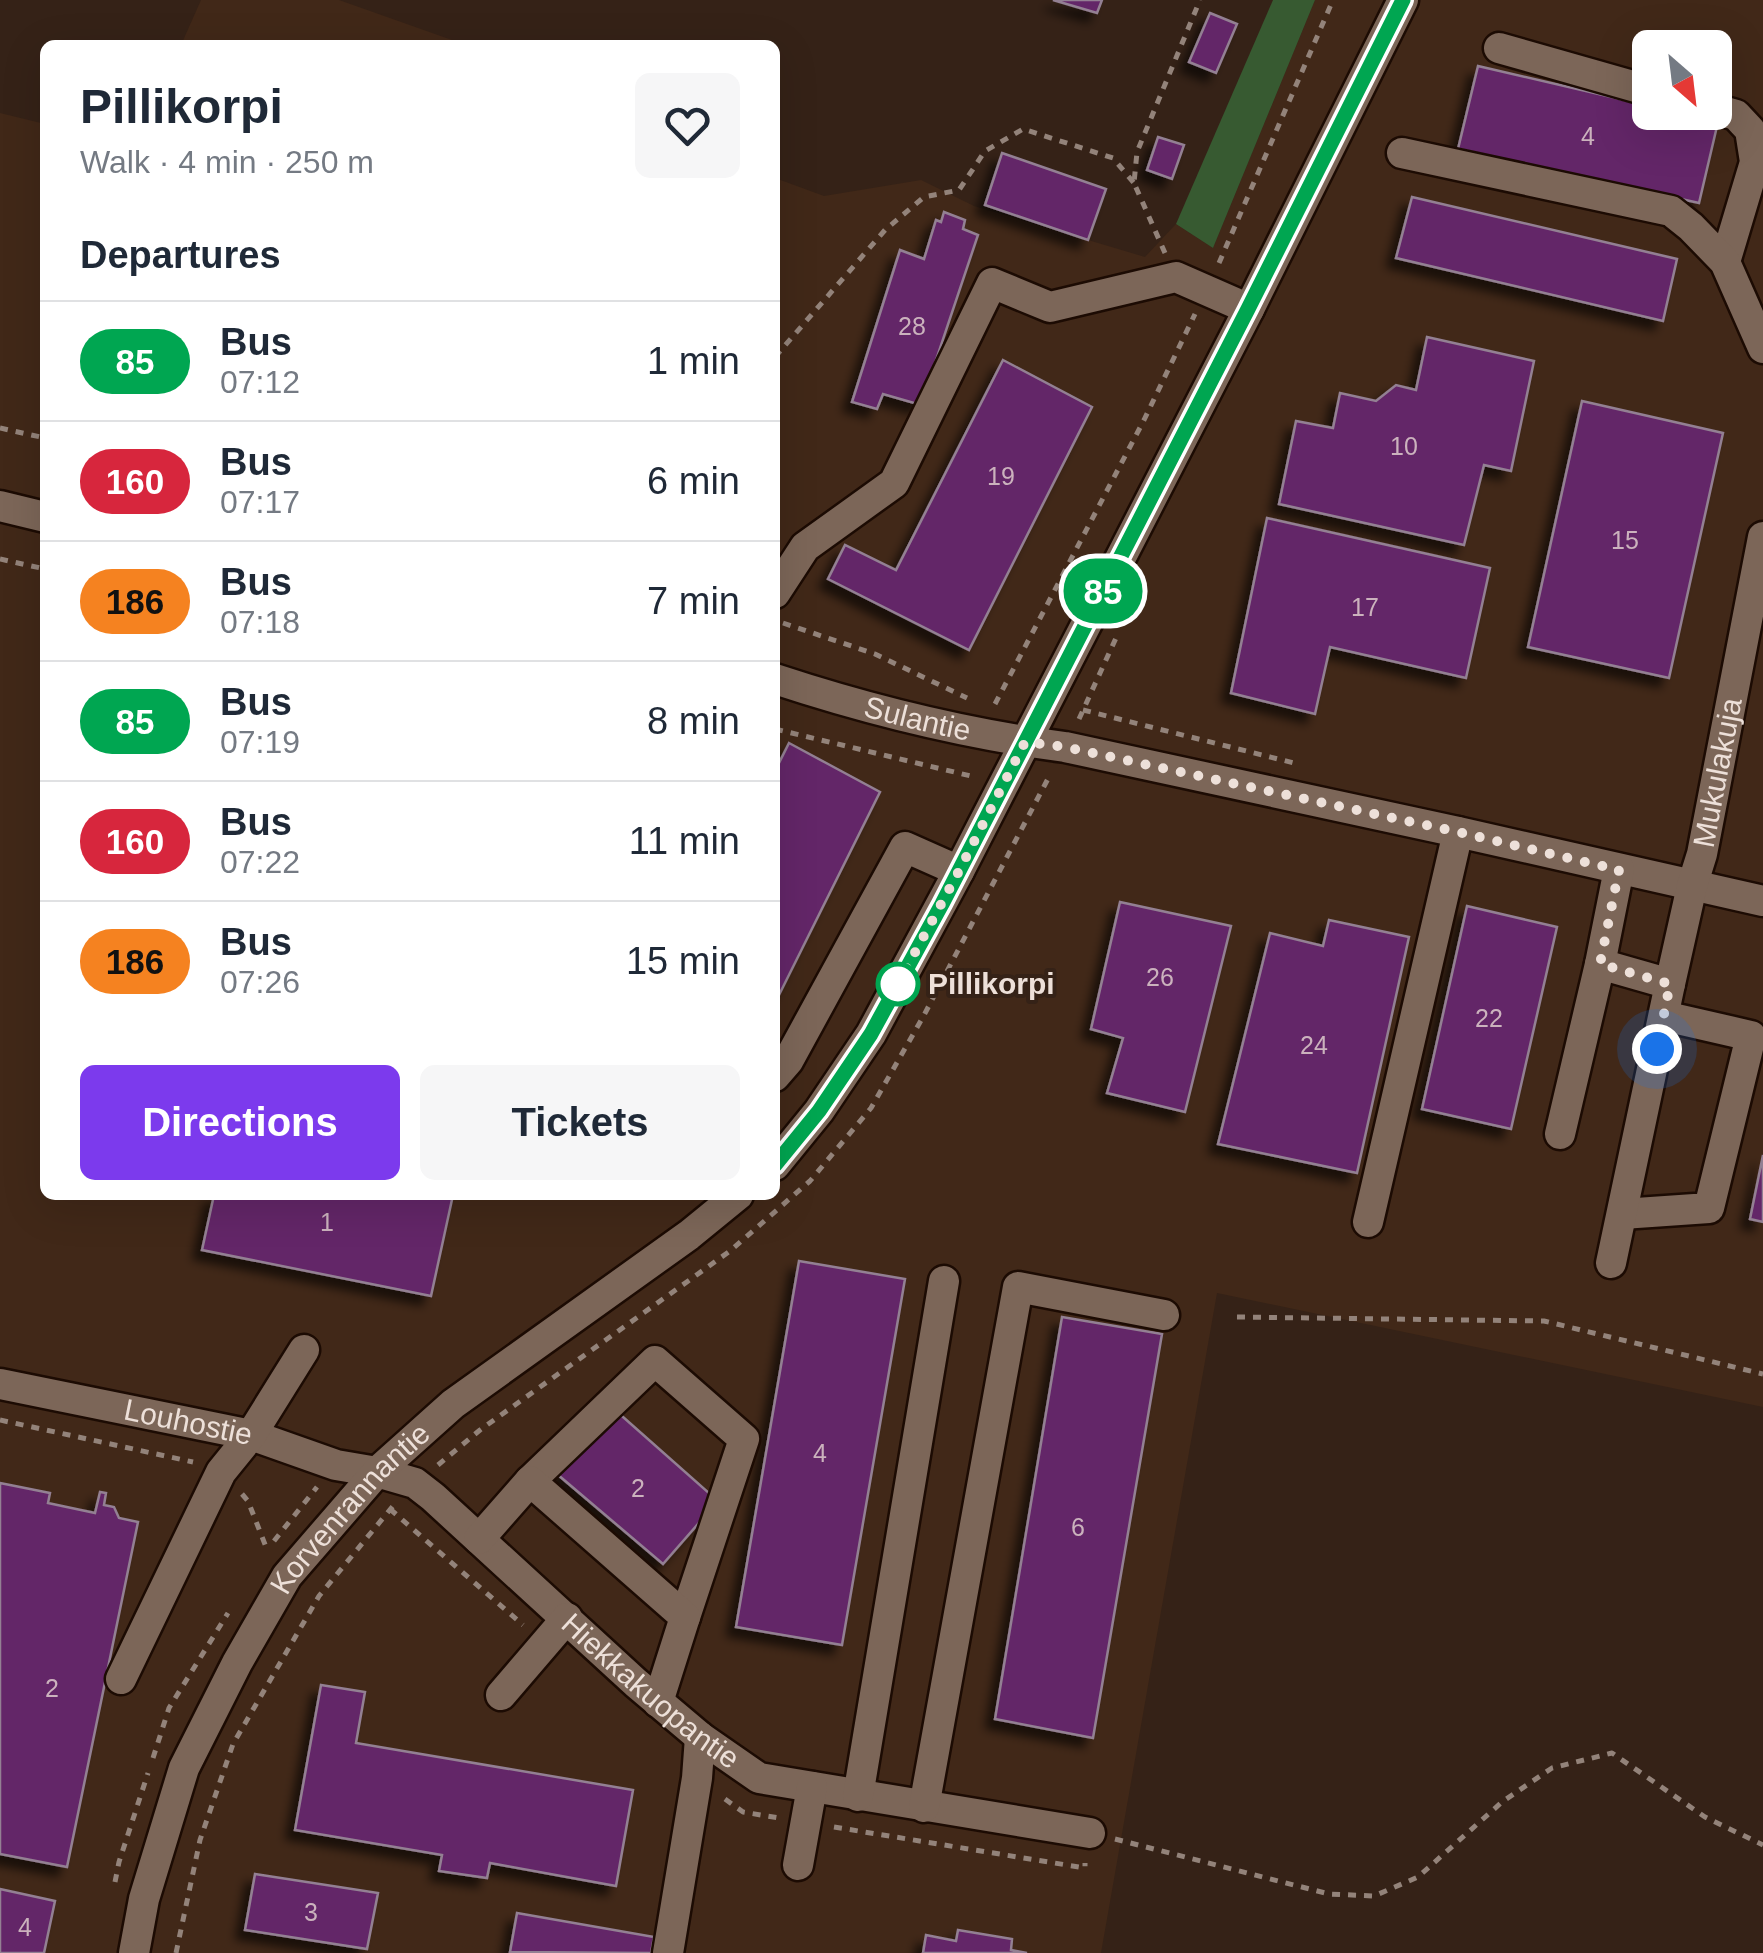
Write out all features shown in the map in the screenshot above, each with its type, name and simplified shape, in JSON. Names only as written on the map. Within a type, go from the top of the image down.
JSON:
[{"type":"street","points":[[780,1157],[819,1111],[871,1034],[959,871],[1403,0]]},
{"type":"street","points":[[1499,48],[1632,86]]},
{"type":"street","points":[[1725,262],[1754,162],[1750,130],[1732,114]]},
{"type":"street","points":[[1402,153],[1670,211],[1691,226],[1725,262],[1763,348]]},
{"type":"street","points":[[780,585],[805,547],[894,483],[992,283],[1050,307],[1176,277],[1248,309]]},
{"type":"street","points":[[0,506],[40,516]]},
{"type":"street","name":"Mukulakuja","points":[[1611,1264],[1670,984],[1702,854],[1763,538]]},
{"type":"street","name":"Sulantie","points":[[780,681],[846,702],[986,721],[1025,742],[1065,747],[1763,901]]},
{"type":"street","points":[[1368,1222],[1458,832]]},
{"type":"street","points":[[780,1070],[904,847],[959,871]]},
{"type":"street","points":[[1560,1134],[1619,870]]},
{"type":"street","points":[[1600,964],[1670,984]]},
{"type":"street","points":[[1622,1214],[1709,1208],[1751,1036],[1664,1016]]},
{"type":"street","name":"Korvenrannantie","points":[[134,1953],[144,1899],[184,1768],[287,1576],[376,1472],[453,1404],[688,1236],[732,1200]]},
{"type":"street","points":[[858,1796],[944,1281]]},
{"type":"street","points":[[924,1807],[1018,1287],[1164,1315]]},
{"type":"street","points":[[120,1678],[222,1472],[251,1435],[304,1350]]},
{"type":"street","points":[[479,1539],[530,1481],[655,1361],[744,1439],[658,1702]]},
{"type":"street","name":"Louhostie","points":[[0,1384],[251,1435],[336,1465],[376,1472]]},
{"type":"street","name":"Hiekkakuopantie","points":[[376,1472],[416,1484],[433,1496],[658,1702],[759,1778],[1090,1833]]},
{"type":"street","points":[[530,1481],[686,1617]]},
{"type":"street","points":[[500,1694],[567,1618]]},
{"type":"street","points":[[668,1953],[698,1778],[700,1737]]},
{"type":"street","points":[[798,1864],[812,1787]]},
{"type":"path","points":[[1134,183],[1137,152],[1200,0]]},
{"type":"path","points":[[780,730],[975,777],[986,721],[1207,291],[1333,0]]},
{"type":"path","points":[[780,351],[885,230],[924,197],[959,190],[985,151],[1023,130],[1113,158],[1134,183],[1176,277]]},
{"type":"path","points":[[0,428],[40,437]]},
{"type":"path","points":[[0,559],[40,567]]},
{"type":"path","points":[[780,622],[876,654],[986,721]]},
{"type":"path","points":[[1236,1317],[1544,1321],[1763,1374]]},
{"type":"path","points":[[0,1420],[207,1465],[222,1472],[248,1500],[267,1550],[287,1576],[319,1596],[233,1744],[200,1840],[176,1953]]},
{"type":"path","points":[[1090,1833],[1330,1894],[1374,1896],[1418,1877],[1502,1802],[1552,1768],[1612,1753],[1705,1817],[1763,1845]]},
{"type":"shaded area","points":[[201,0],[339,0],[452,40],[183,40]]},
{"type":"shaded area","points":[[1315,0],[1763,0],[1763,1407],[1217,1293],[1101,1953],[0,1953],[0,113],[40,123],[40,1200],[780,1200],[780,180],[824,196],[921,180],[974,206],[1145,257],[1176,224],[1213,248]]},
{"type":"green space","points":[[1273,0],[1315,0],[1213,248],[1176,224]]},
{"type":"building","points":[[1053,0],[1102,0],[1097,13]]},
{"type":"building","points":[[1210,13],[1237,24],[1216,73],[1189,62]]},
{"type":"building","points":[[1478,66],[1632,102],[1632,130],[1716,130],[1699,203],[1458,149]]},
{"type":"building","points":[[1158,137],[1184,145],[1172,179],[1147,170]]},
{"type":"building","points":[[1002,153],[1106,189],[1088,240],[985,205]]},
{"type":"building","points":[[1412,197],[1677,259],[1663,321],[1396,258]]},
{"type":"building","points":[[944,212],[965,220],[963,229],[978,235],[921,405],[883,394],[877,409],[852,402],[900,250],[924,259],[936,220],[941,222]]},
{"type":"building","points":[[1427,337],[1534,361],[1511,471],[1484,465],[1464,545],[1279,504],[1296,421],[1333,428],[1340,393],[1376,401],[1396,385],[1416,390]]},
{"type":"building","points":[[1003,360],[1092,407],[969,650],[828,579],[845,545],[896,570]]},
{"type":"building","points":[[1582,401],[1723,433],[1669,678],[1528,647]]},
{"type":"building","points":[[1267,518],[1490,568],[1466,678],[1330,647],[1315,714],[1231,693]]},
{"type":"building","points":[[789,743],[880,792],[780,993],[780,761]]},
{"type":"building","points":[[1120,902],[1231,926],[1185,1112],[1107,1093],[1123,1038],[1091,1029]]},
{"type":"building","points":[[1467,906],[1557,927],[1511,1129],[1422,1109]]},
{"type":"building","points":[[1329,920],[1409,937],[1357,1173],[1218,1144],[1270,933],[1323,946]]},
{"type":"building","points":[[1763,1155],[1763,1222],[1750,1219]]},
{"type":"building","points":[[213,1200],[452,1200],[431,1296],[202,1250]]},
{"type":"building","points":[[799,1261],[905,1279],[842,1645],[736,1627]]},
{"type":"building","points":[[1062,1317],[1162,1334],[1093,1738],[995,1719]]},
{"type":"building","points":[[614,1409],[718,1501],[663,1564],[557,1474]]},
{"type":"building","points":[[0,1483],[50,1493],[48,1503],[95,1513],[100,1492],[106,1493],[104,1505],[114,1507],[119,1518],[138,1522],[67,1867],[0,1854]]},
{"type":"building","points":[[321,1685],[365,1692],[356,1743],[633,1790],[616,1886],[490,1863],[487,1878],[439,1871],[442,1855],[295,1830]]},
{"type":"building","points":[[255,1874],[378,1893],[367,1949],[245,1930]]},
{"type":"building","points":[[0,1889],[55,1901],[44,1953],[0,1953]]},
{"type":"building","points":[[517,1913],[654,1937],[651,1953],[510,1952]]},
{"type":"building","points":[[958,1930],[1012,1939],[1011,1950],[1027,1953],[923,1953],[926,1935],[956,1941]]},
{"type":"bus line","name":"85","points":[[780,1161],[871,1034],[942,904],[1403,0]]},
{"type":"place","name":"Pillikorpi","points":[[898,984]]},
{"type":"route","points":[[898,984],[1025,742],[1065,747],[1619,870],[1600,964],[1670,984],[1657,1049]]}]
